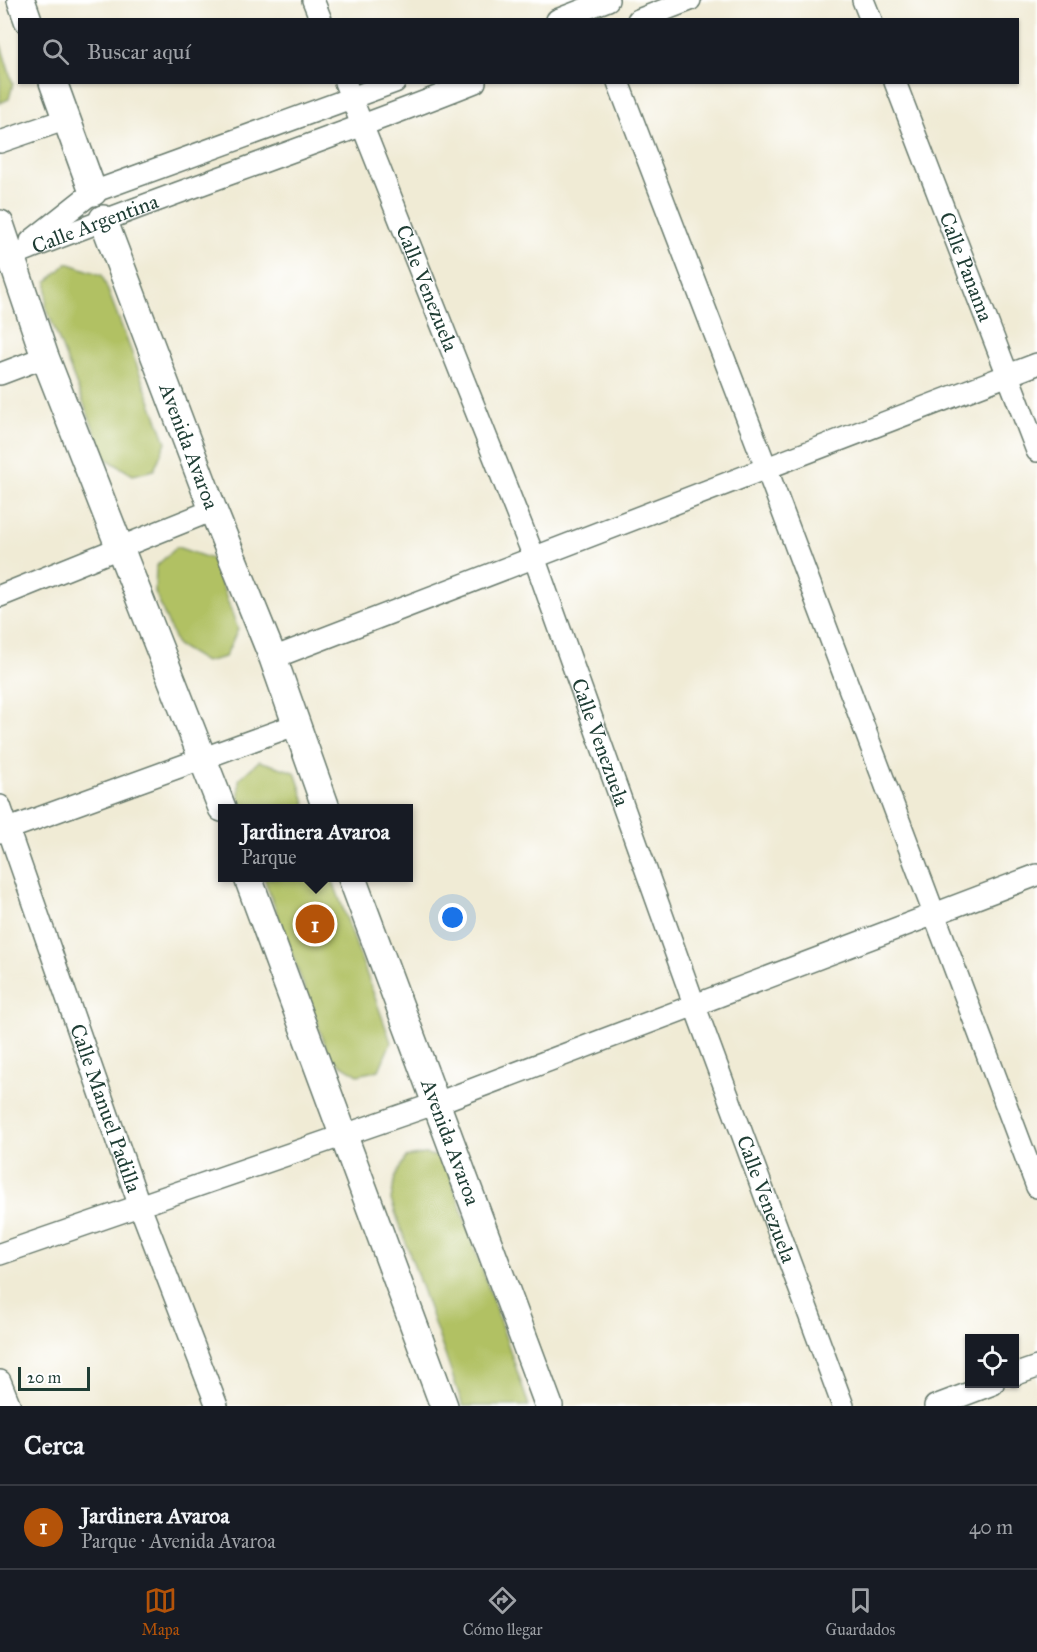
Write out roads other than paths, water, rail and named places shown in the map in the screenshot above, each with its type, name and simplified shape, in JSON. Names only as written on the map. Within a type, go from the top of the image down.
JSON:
[{"type":"street","points":[[21,0],[27,18]]},
{"type":"street","points":[[314,0],[320,18]]},
{"type":"street","points":[[643,18],[690,0]]},
{"type":"street","points":[[863,0],[870,18]]},
{"type":"street","points":[[563,18],[594,7]]},
{"type":"street","name":"Avenida Avaroa","points":[[54,84],[213,510],[273,658],[325,804]]},
{"type":"street","name":"Calle Argentina","points":[[11,256],[93,192],[348,91],[385,84]]},
{"type":"street","name":"Calle Argentina","points":[[11,256],[103,219],[362,127],[470,84]]},
{"type":"street","points":[[619,84],[767,470],[1037,1188]]},
{"type":"street","name":"Calle Panama","points":[[897,84],[1037,451]]},
{"type":"street","name":"Calle Venezuela","points":[[348,91],[534,556],[694,1004],[843,1406]]},
{"type":"street","points":[[0,142],[67,119]]},
{"type":"street","points":[[0,224],[45,357],[221,804]]},
{"type":"street","points":[[0,374],[45,357]]},
{"type":"street","points":[[273,658],[534,556],[767,470],[1037,364]]},
{"type":"street","points":[[0,596],[213,510]]},
{"type":"street","points":[[5,830],[295,725]]},
{"type":"street","name":"Calle Manuel Padilla","points":[[0,806],[5,830],[139,1204],[217,1406]]},
{"type":"street","points":[[0,1254],[139,1204],[437,1103],[1037,875]]},
{"type":"street","points":[[250,882],[345,1134],[444,1406]]},
{"type":"street","name":"Avenida Avaroa","points":[[354,882],[549,1406]]},
{"type":"street","points":[[1019,1373],[1037,1367]]},
{"type":"street","points":[[0,1381],[10,1406]]},
{"type":"street","points":[[934,1406],[980,1388]]},
{"type":"place","name":"Jardinera Avaroa","points":[[315,924]]}]
